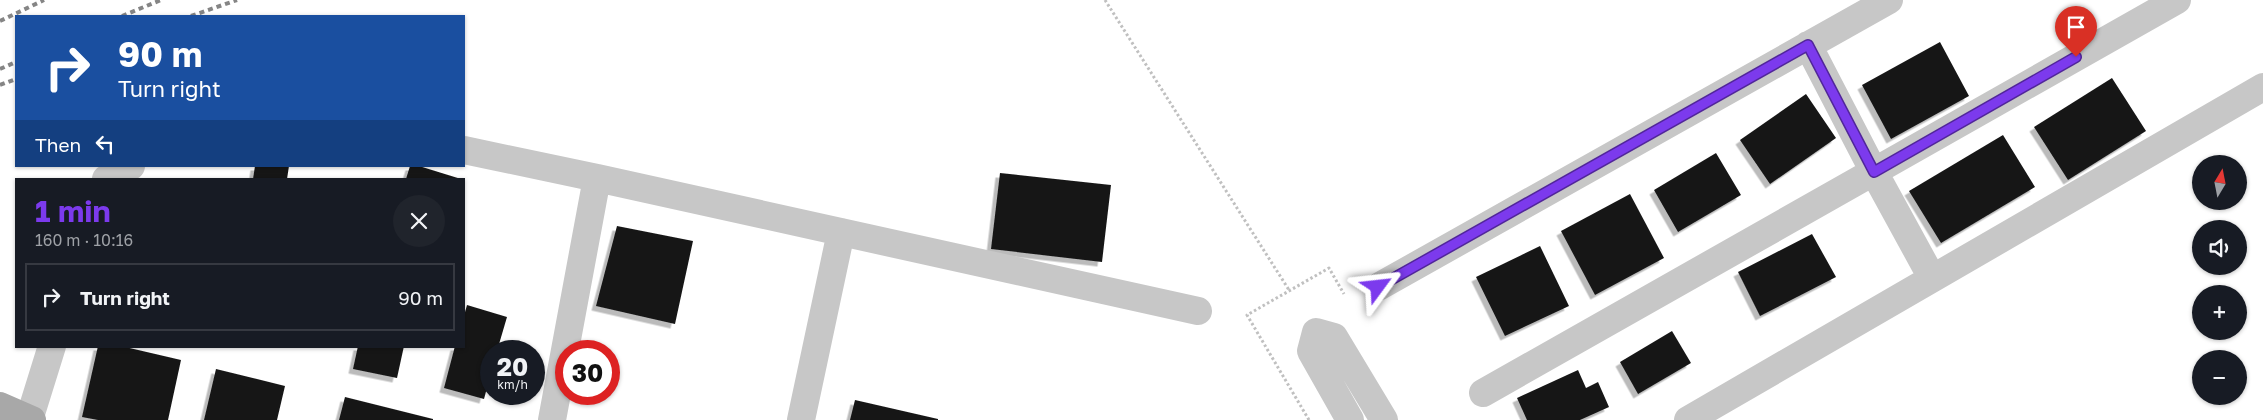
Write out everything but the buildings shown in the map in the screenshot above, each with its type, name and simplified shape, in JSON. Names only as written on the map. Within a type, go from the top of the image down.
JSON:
[{"type":"main road","points":[[0,406],[30,420]]},
{"type":"street","points":[[1378,287],[1889,0]]},
{"type":"street","points":[[1483,394],[2177,0]]},
{"type":"street","points":[[1808,45],[1932,278]]},
{"type":"street","points":[[1688,420],[2263,87]]},
{"type":"street","points":[[465,150],[1198,311]]},
{"type":"street","points":[[108,178],[129,167]]},
{"type":"street","points":[[552,420],[597,178]]},
{"type":"street","points":[[801,420],[841,232]]},
{"type":"street","points":[[1350,420],[1311,351],[1316,332],[1334,337],[1384,420]]},
{"type":"street","points":[[30,420],[51,348]]},
{"type":"path","points":[[1105,0],[1289,290]]},
{"type":"railway","points":[[0,21],[44,0]]},
{"type":"railway","points":[[124,15],[161,0]]},
{"type":"railway","points":[[194,15],[237,0]]},
{"type":"railway","points":[[0,69],[15,62]]},
{"type":"railway","points":[[0,85],[15,79]]},
{"type":"route","points":[[1378,287],[1808,45],[1874,172],[2076,57]]}]
